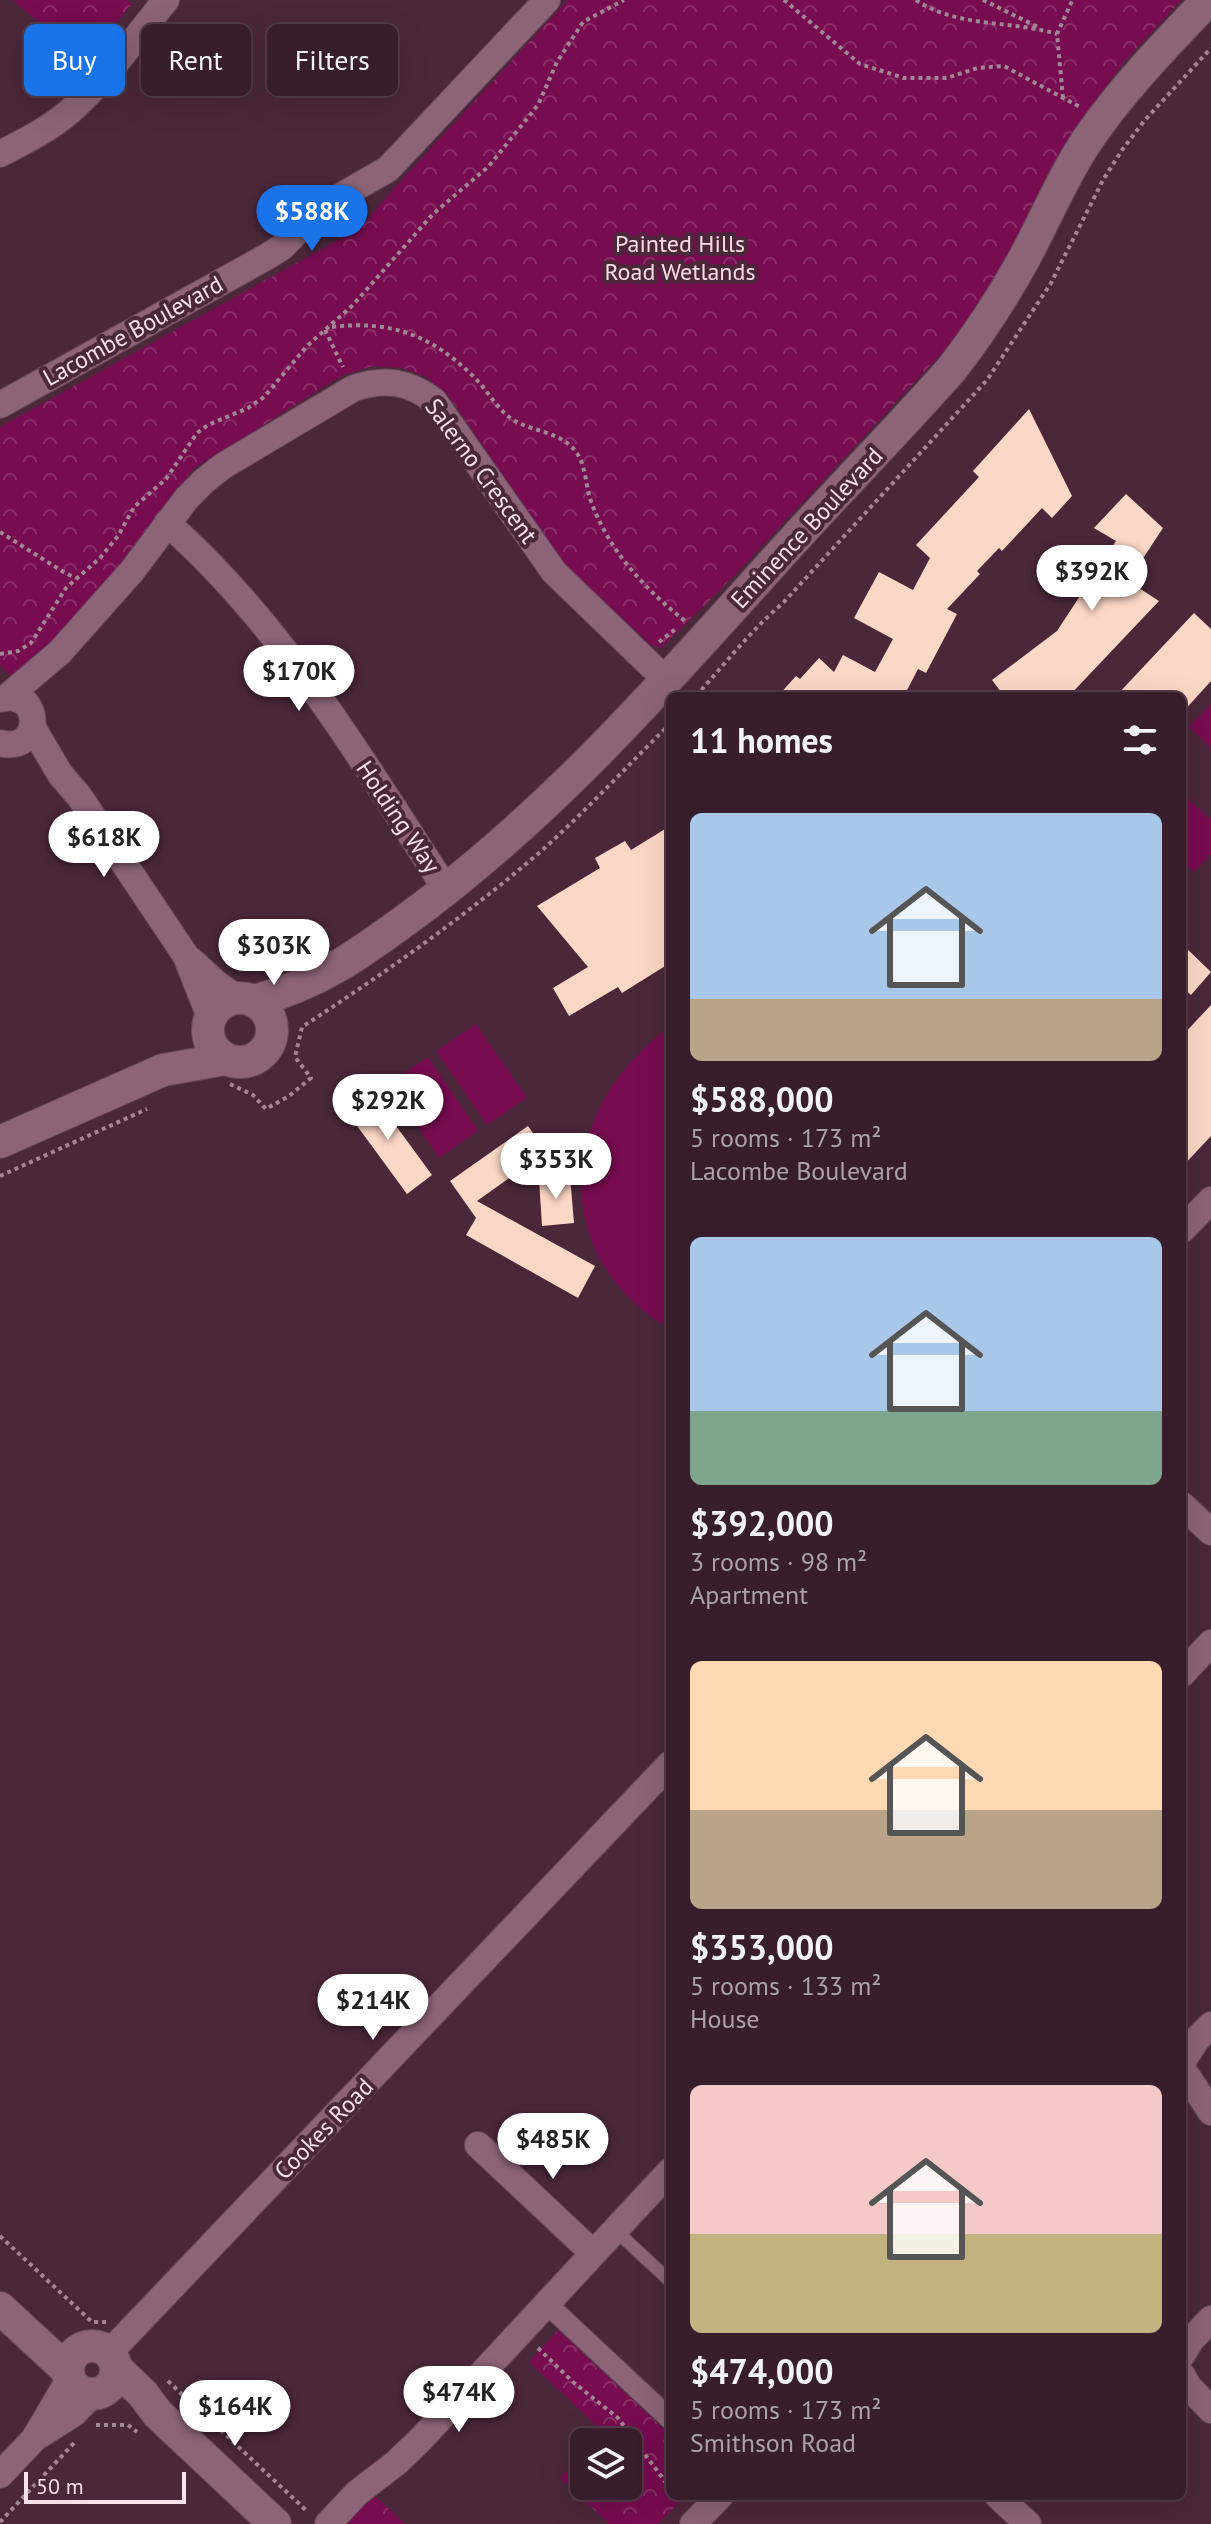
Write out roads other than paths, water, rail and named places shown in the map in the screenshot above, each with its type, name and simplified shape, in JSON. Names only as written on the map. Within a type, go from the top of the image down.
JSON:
[{"type":"street","points":[[0,154],[68,113],[95,87],[166,0]]},
{"type":"street","name":"Lacombe Boulevard","points":[[0,405],[268,256],[282,247],[322,207],[388,169],[547,0]]},
{"type":"street","name":"Eminence Boulevard","points":[[272,1032],[320,979],[355,957],[446,889],[570,782],[667,681],[951,370],[1005,294],[1087,140],[1134,79],[1208,0]]},
{"type":"street","name":"Salerno Crescent","points":[[9,721],[60,652],[132,571],[167,523],[204,481],[223,466],[354,388],[370,382],[389,381],[417,389],[434,401],[554,572],[667,681]]},
{"type":"street","name":"Holding Way","points":[[167,523],[206,557],[265,624],[321,700],[446,889]]},
{"type":"street","points":[[9,721],[79,796],[186,956],[217,984],[268,1014],[272,1032],[269,1043],[259,1056],[225,1071],[163,1070]]},
{"type":"street","points":[[186,956],[209,1024],[212,1047],[225,1071]]},
{"type":"street","name":"Eminence Boulevard","points":[[246,1000],[320,979]]},
{"type":"street","points":[[0,1142],[163,1070],[209,1024],[221,1004],[246,1000]]},
{"type":"street","points":[[1186,1226],[1211,1200]]},
{"type":"street","points":[[1186,1509],[1211,1532]]},
{"type":"street","points":[[1186,1670],[1211,1643]]},
{"type":"street","name":"Cookes Road","points":[[0,2475],[34,2439],[73,2414],[91,2372],[666,1768]]},
{"type":"street","points":[[1186,2025],[1211,2013]]},
{"type":"street","points":[[1186,2059],[1197,2039],[1211,2025]]},
{"type":"street","points":[[1186,2069],[1211,2112]]},
{"type":"street","points":[[1186,2105],[1211,2119]]},
{"type":"street","points":[[478,2145],[593,2253]]},
{"type":"street","points":[[328,2524],[357,2493],[421,2439],[666,2175]]},
{"type":"street","points":[[547,2304],[666,2415]]},
{"type":"street","points":[[9,2314],[91,2372],[143,2394],[157,2413],[275,2524]]},
{"type":"street","points":[[1186,2348],[1211,2319]]},
{"type":"street","points":[[1186,2382],[1211,2410]]},
{"type":"street","points":[[693,2524],[716,2500]]},
{"type":"street","points":[[1002,2500],[1028,2524]]},
{"type":"lane","points":[[615,2230],[666,2277]]},
{"type":"park label","name":"Painted Hills Road Wetlands","points":[[680,258]]}]
